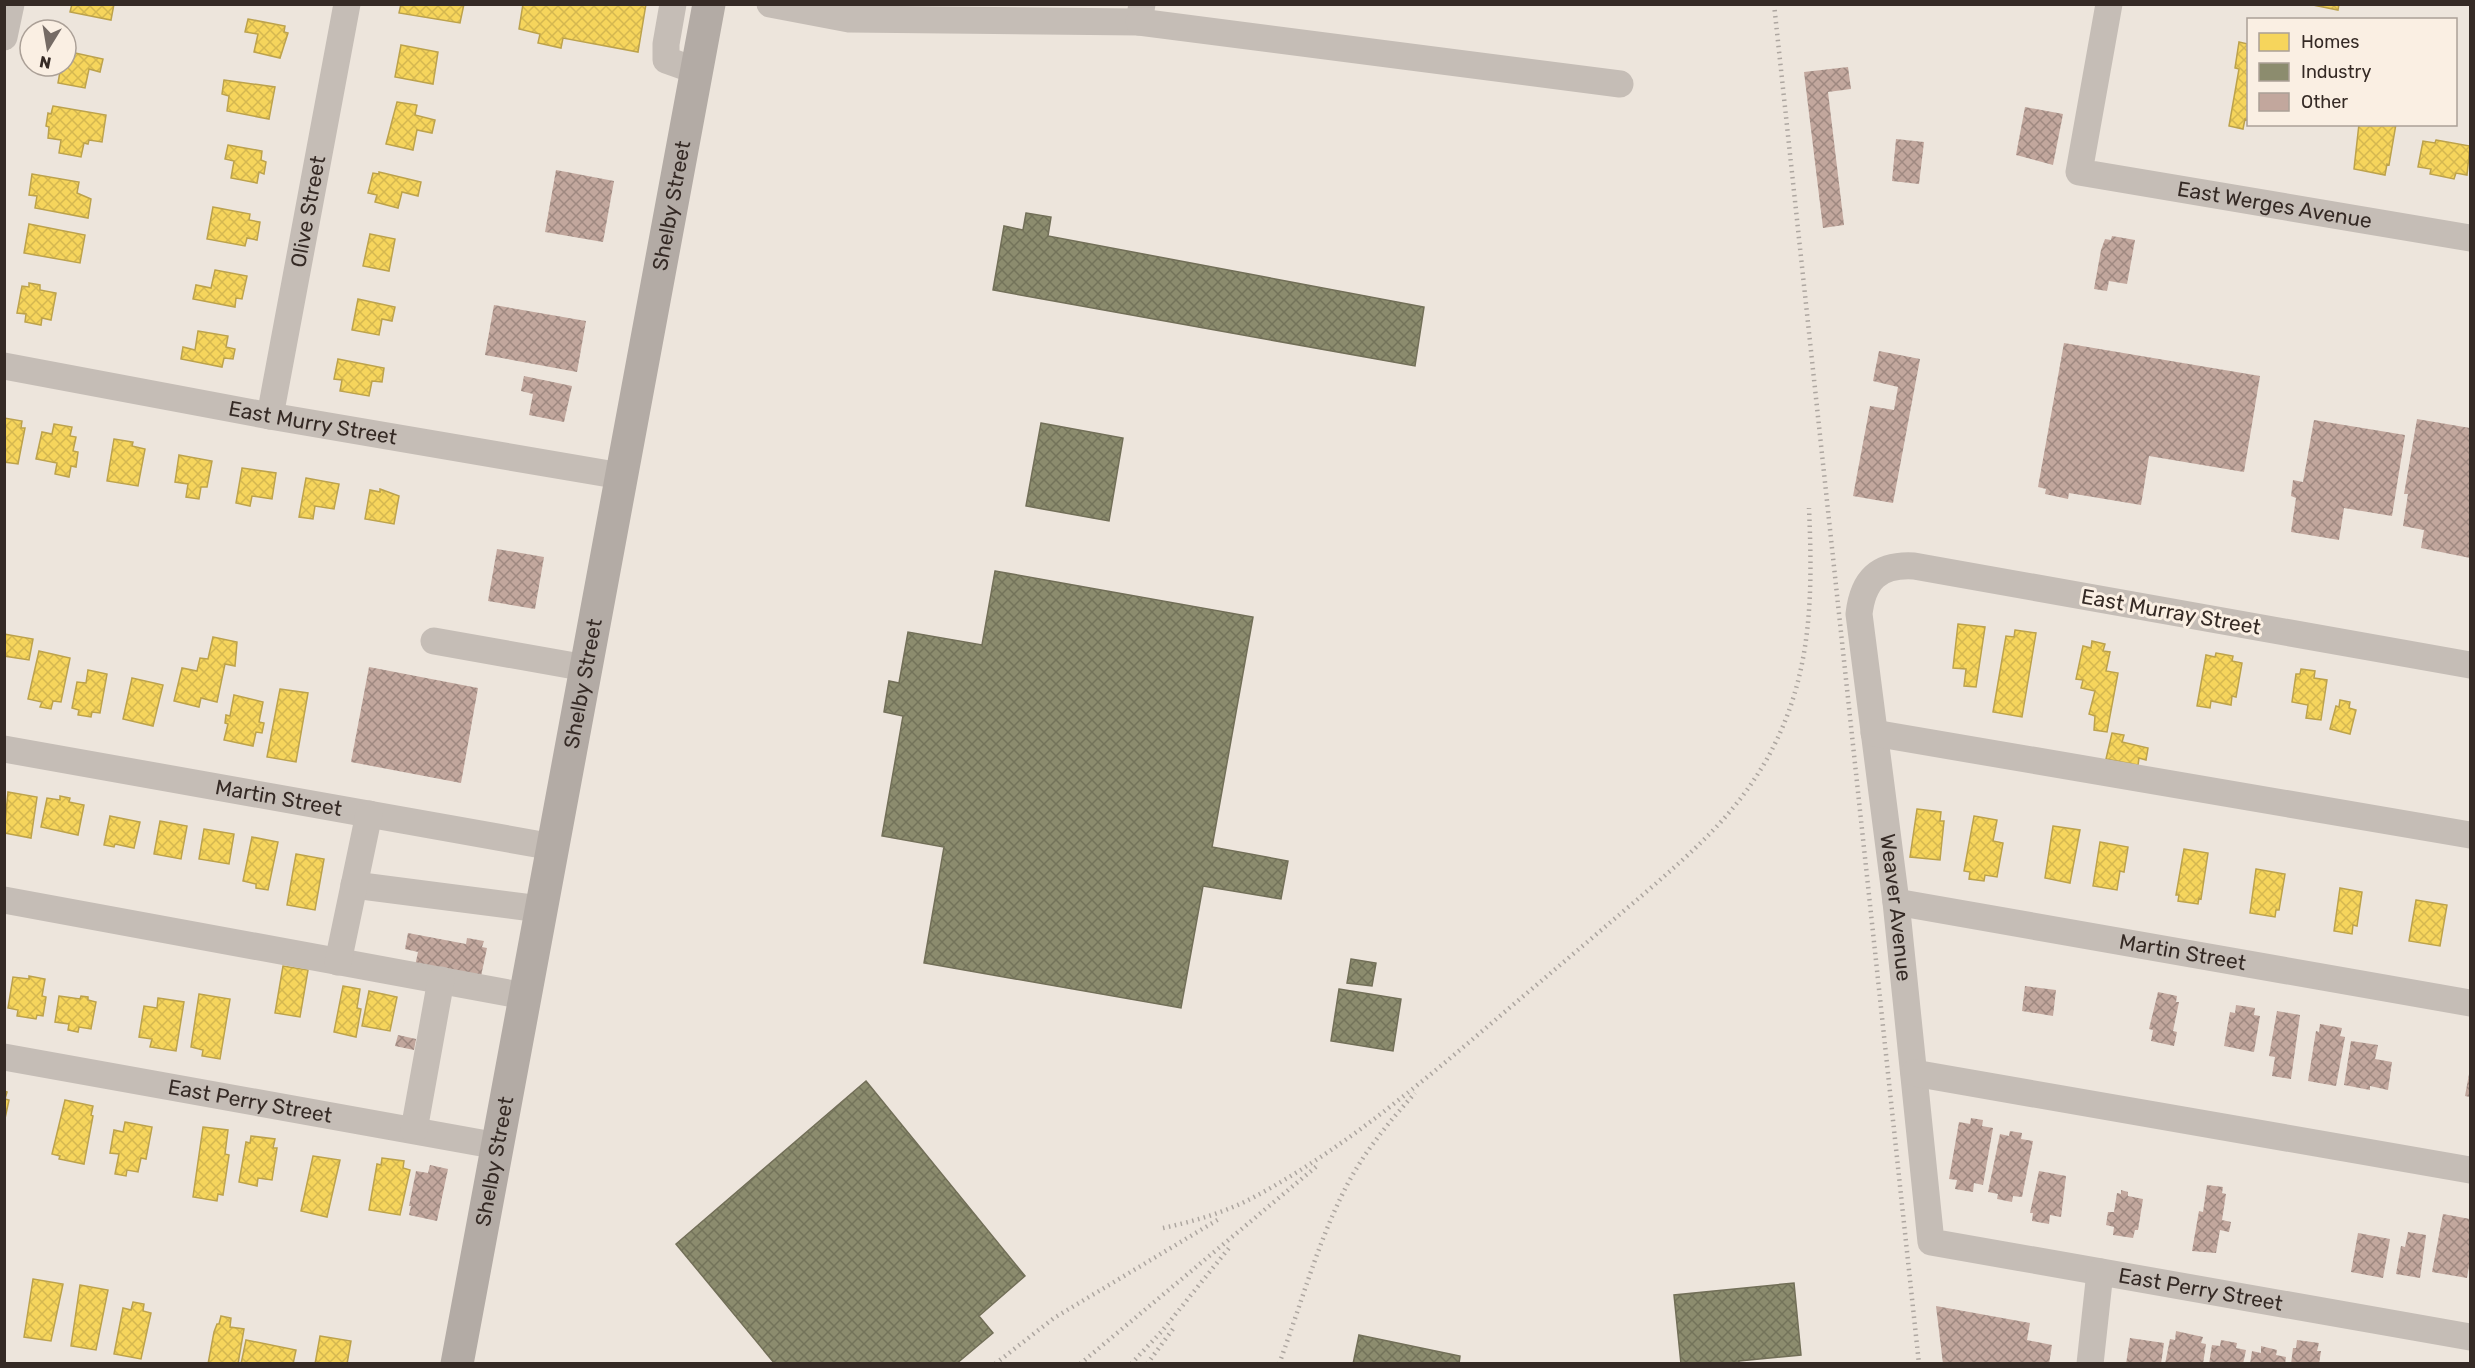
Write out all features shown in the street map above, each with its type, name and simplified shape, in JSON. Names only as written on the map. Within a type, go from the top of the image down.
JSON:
[{"type":"main road","name":"Shelby Street","points":[[457,1364],[709,4]]},
{"type":"street","points":[[4,38],[11,4]]},
{"type":"street","name":"Olive Street","points":[[270,416],[347,4]]},
{"type":"street","points":[[673,4],[666,44],[666,60],[697,71]]},
{"type":"street","points":[[770,4],[849,19],[1141,13],[1620,84]]},
{"type":"street","name":"East Werges Avenue","points":[[2109,4],[2079,172],[2470,238]]},
{"type":"street","name":"East Murry Street","points":[[4,366],[270,416],[621,476]]},
{"type":"street","name":"East Murray Street","points":[[1874,576],[1885,569],[1914,566],[2470,665]]},
{"type":"street","name":"Weaver Avenue","points":[[1874,576],[1867,584],[1861,599],[1859,614],[1896,902],[1931,1242]]},
{"type":"street","points":[[434,641],[586,668]]},
{"type":"street","points":[[1874,733],[2470,835]]},
{"type":"street","name":"Martin Street","points":[[4,749],[553,847]]},
{"type":"street","points":[[338,962],[369,814]]},
{"type":"street","points":[[354,885],[540,909]]},
{"type":"street","points":[[4,900],[525,996]]},
{"type":"street","name":"Martin Street","points":[[1896,902],[2470,1003]]},
{"type":"street","points":[[414,1130],[441,980]]},
{"type":"street","name":"East Perry Street","points":[[4,1057],[498,1146]]},
{"type":"street","points":[[1914,1073],[2470,1170]]},
{"type":"street","name":"East Perry Street","points":[[1931,1242],[2470,1337]]},
{"type":"street","points":[[2090,1364],[2100,1272]]},
{"type":"building: Homes","points":[[72,4],[114,4],[111,20],[70,12]]},
{"type":"building: Homes","points":[[401,4],[464,4],[460,23],[399,13]]},
{"type":"building: Homes","points":[[523,4],[646,4],[638,52],[563,38],[561,48],[538,43],[540,34],[519,29]]},
{"type":"building: Homes","points":[[2308,4],[2339,4],[2338,10]]},
{"type":"building: Homes","points":[[248,19],[285,26],[284,32],[288,33],[280,58],[254,52],[258,34],[245,32]]},
{"type":"building: Homes","points":[[2239,42],[2247,44],[2247,120],[2245,119],[2243,129],[2229,126],[2239,69],[2235,68]]},
{"type":"building: Homes","points":[[401,45],[438,52],[433,84],[395,77]]},
{"type":"building: Homes","points":[[78,54],[103,59],[100,72],[89,69],[85,88],[58,83],[59,78],[78,78]]},
{"type":"building: Homes","points":[[224,80],[275,87],[269,119],[227,111],[229,96],[222,94]]},
{"type":"building: Homes","points":[[397,102],[417,105],[415,115],[435,120],[432,133],[417,130],[413,150],[386,144]]},
{"type":"building: Homes","points":[[53,106],[106,115],[102,142],[89,140],[88,144],[84,143],[81,157],[59,153],[61,140],[48,138],[49,127],[46,126],[48,113],[51,114]]},
{"type":"building: Homes","points":[[2359,126],[2396,126],[2385,175],[2354,169]]},
{"type":"building: Homes","points":[[2436,140],[2470,146],[2467,175],[2456,173],[2454,179],[2430,174],[2431,169],[2418,167],[2423,141],[2435,143]]},
{"type":"building: Homes","points":[[228,145],[262,151],[261,160],[266,162],[264,174],[259,172],[257,183],[231,178],[234,161],[225,159]]},
{"type":"building: Homes","points":[[379,172],[421,182],[418,196],[402,192],[398,208],[375,202],[377,195],[368,193],[373,173],[379,174]]},
{"type":"building: Homes","points":[[32,174],[79,182],[77,193],[91,199],[88,218],[35,208],[37,196],[29,195]]},
{"type":"building: Homes","points":[[213,207],[250,214],[249,220],[260,222],[257,240],[247,238],[245,246],[207,239]]},
{"type":"building: Homes","points":[[29,224],[85,235],[80,263],[24,253]]},
{"type":"building: Homes","points":[[370,234],[395,239],[389,271],[363,266]]},
{"type":"building: Homes","points":[[215,270],[247,276],[242,299],[236,298],[235,307],[193,299],[196,285],[211,288]]},
{"type":"building: Homes","points":[[29,283],[40,285],[40,290],[56,293],[51,320],[42,318],[41,325],[25,322],[26,314],[17,313],[22,286],[29,287]]},
{"type":"building: Homes","points":[[358,299],[395,307],[392,321],[382,319],[379,335],[352,330]]},
{"type":"building: Homes","points":[[198,331],[228,336],[226,347],[235,349],[233,359],[224,358],[222,367],[181,359],[183,347],[195,350]]},
{"type":"building: Homes","points":[[338,359],[384,368],[382,382],[372,381],[369,396],[340,391],[342,380],[334,379]]},
{"type":"building: Homes","points":[[4,418],[22,421],[21,428],[25,428],[18,464],[4,462]]},
{"type":"building: Homes","points":[[54,424],[72,427],[70,436],[76,437],[73,451],[78,452],[76,467],[71,466],[69,477],[55,474],[57,463],[36,459],[42,432],[52,434]]},
{"type":"building: Homes","points":[[114,439],[133,442],[132,446],[145,449],[138,486],[107,481]]},
{"type":"building: Homes","points":[[179,455],[212,461],[207,487],[201,487],[199,499],[186,497],[188,484],[175,482]]},
{"type":"building: Homes","points":[[242,468],[276,473],[272,499],[252,496],[250,506],[236,503]]},
{"type":"building: Homes","points":[[306,478],[339,484],[334,509],[315,506],[313,519],[299,517]]},
{"type":"building: Homes","points":[[380,489],[399,496],[394,524],[365,519],[370,490],[380,492]]},
{"type":"building: Homes","points":[[1958,624],[1985,627],[1976,687],[1964,686],[1966,669],[1953,668]]},
{"type":"building: Homes","points":[[2015,630],[2036,633],[2022,717],[1993,712],[2006,636],[2014,637]]},
{"type":"building: Homes","points":[[4,634],[33,639],[29,660],[4,656]]},
{"type":"building: Homes","points":[[213,637],[237,642],[235,666],[225,664],[217,702],[201,698],[199,707],[174,701],[182,668],[197,671],[200,658],[208,659]]},
{"type":"building: Homes","points":[[2092,641],[2105,644],[2103,651],[2110,652],[2106,671],[2118,673],[2107,732],[2094,730],[2095,716],[2089,714],[2095,691],[2081,688],[2083,680],[2076,679],[2083,646],[2091,648]]},
{"type":"building: Homes","points":[[39,651],[70,658],[61,702],[53,701],[51,709],[40,707],[42,702],[28,699]]},
{"type":"building: Homes","points":[[2216,653],[2233,656],[2232,661],[2242,663],[2236,697],[2232,696],[2231,705],[2211,701],[2210,708],[2197,706],[2206,655],[2215,657]]},
{"type":"building: Homes","points":[[2301,669],[2315,671],[2314,678],[2327,680],[2321,720],[2306,718],[2308,705],[2292,702],[2296,674],[2300,674]]},
{"type":"building: Homes","points":[[88,670],[107,674],[100,713],[92,712],[91,717],[78,715],[79,710],[72,708],[77,682],[86,683]]},
{"type":"building: Homes","points":[[132,678],[163,685],[153,726],[123,719]]},
{"type":"building: Homes","points":[[280,689],[308,693],[296,762],[267,757]]},
{"type":"building: Homes","points":[[234,695],[263,702],[259,722],[264,723],[262,733],[256,732],[253,746],[224,740],[228,724],[225,723],[226,715],[230,716]]},
{"type":"building: Homes","points":[[2340,700],[2350,702],[2349,708],[2356,710],[2350,734],[2330,729],[2336,706],[2339,707]]},
{"type":"building: Homes","points":[[2112,733],[2124,735],[2122,742],[2148,748],[2146,760],[2139,758],[2138,765],[2106,759]]},
{"type":"building: Homes","points":[[8,792],[37,797],[31,838],[4,833]]},
{"type":"building: Homes","points":[[60,796],[70,798],[69,802],[84,805],[78,835],[41,827],[47,798],[60,800]]},
{"type":"building: Homes","points":[[1917,809],[1941,812],[1940,821],[1944,821],[1940,860],[1910,857]]},
{"type":"building: Homes","points":[[110,816],[140,822],[134,848],[115,844],[114,847],[104,845]]},
{"type":"building: Homes","points":[[1974,816],[1997,820],[1993,841],[2003,843],[1997,877],[1985,875],[1984,881],[1969,879],[1970,872],[1964,871]]},
{"type":"building: Homes","points":[[160,821],[187,826],[181,859],[154,854]]},
{"type":"building: Homes","points":[[2053,826],[2080,830],[2070,883],[2045,878]]},
{"type":"building: Homes","points":[[204,829],[234,834],[229,864],[199,859]]},
{"type":"building: Homes","points":[[252,837],[278,842],[268,890],[256,888],[256,884],[243,881]]},
{"type":"building: Homes","points":[[2100,842],[2128,847],[2124,872],[2120,871],[2117,890],[2093,886]]},
{"type":"building: Homes","points":[[2184,849],[2208,853],[2201,899],[2199,898],[2198,904],[2178,901],[2179,895],[2176,895]]},
{"type":"building: Homes","points":[[296,854],[324,859],[315,910],[287,905]]},
{"type":"building: Homes","points":[[2256,869],[2285,874],[2279,910],[2276,910],[2275,917],[2250,913]]},
{"type":"building: Homes","points":[[2340,888],[2362,892],[2357,926],[2353,925],[2352,934],[2334,931]]},
{"type":"building: Homes","points":[[2416,900],[2447,905],[2440,946],[2409,941]]},
{"type":"building: Homes","points":[[283,966],[308,970],[300,1017],[275,1013]]},
{"type":"building: Homes","points":[[29,976],[45,979],[42,996],[46,997],[43,1016],[37,1015],[36,1019],[17,1016],[18,1010],[8,1008],[13,977],[29,979]]},
{"type":"building: Homes","points":[[343,986],[360,989],[357,1008],[361,1009],[356,1037],[334,1032]]},
{"type":"building: Homes","points":[[369,991],[397,997],[390,1031],[362,1026]]},
{"type":"building: Homes","points":[[199,994],[230,999],[220,1059],[202,1056],[203,1050],[191,1047]]},
{"type":"building: Homes","points":[[59,996],[80,999],[81,996],[88,997],[88,1000],[96,1002],[91,1029],[79,1027],[78,1032],[68,1030],[69,1024],[55,1022]]},
{"type":"building: Homes","points":[[158,998],[184,1002],[176,1051],[150,1047],[152,1039],[139,1037],[144,1006],[157,1008]]},
{"type":"building: Homes","points":[[4,1091],[7,1092],[5,1099],[9,1100],[4,1123]]},
{"type":"building: Homes","points":[[65,1100],[93,1106],[84,1164],[59,1159],[60,1156],[52,1154]]},
{"type":"building: Homes","points":[[125,1122],[152,1127],[146,1159],[141,1158],[138,1172],[127,1170],[126,1176],[115,1174],[119,1154],[110,1153],[114,1130],[123,1132]]},
{"type":"building: Homes","points":[[203,1127],[228,1130],[225,1154],[229,1155],[223,1195],[218,1194],[217,1201],[193,1197]]},
{"type":"building: Homes","points":[[251,1136],[275,1139],[273,1148],[277,1148],[272,1180],[258,1178],[257,1186],[239,1182],[246,1142],[250,1143]]},
{"type":"building: Homes","points":[[313,1156],[340,1160],[327,1217],[301,1211]]},
{"type":"building: Homes","points":[[382,1158],[404,1161],[403,1168],[410,1170],[400,1215],[369,1210],[377,1164],[381,1165]]},
{"type":"building: Homes","points":[[33,1279],[63,1284],[51,1341],[24,1337]]},
{"type":"building: Homes","points":[[80,1285],[108,1290],[96,1350],[71,1346]]},
{"type":"building: Homes","points":[[133,1302],[144,1304],[143,1311],[151,1313],[141,1359],[114,1354],[123,1308],[131,1310]]},
{"type":"building: Homes","points":[[221,1316],[231,1318],[230,1327],[244,1329],[238,1364],[208,1364],[214,1332]]},
{"type":"building: Homes","points":[[320,1336],[351,1341],[347,1364],[315,1364]]},
{"type":"building: Homes","points":[[246,1340],[296,1350],[293,1364],[241,1364]]},
{"type":"building: Industry","points":[[1026,213],[1051,217],[1048,236],[1424,307],[1415,366],[993,290],[1004,226],[1023,230]]},
{"type":"building: Industry","points":[[1041,423],[1123,438],[1109,521],[1026,506]]},
{"type":"building: Industry","points":[[995,571],[1253,617],[1212,847],[1288,861],[1281,899],[1203,886],[1181,1008],[924,963],[944,847],[882,836],[903,716],[884,712],[889,681],[899,683],[908,632],[982,645]]},
{"type":"building: Industry","points":[[1351,959],[1376,963],[1372,986],[1347,983]]},
{"type":"building: Industry","points":[[1339,989],[1401,999],[1393,1051],[1331,1041]]},
{"type":"building: Industry","points":[[866,1081],[1025,1276],[979,1316],[993,1333],[956,1364],[775,1364],[676,1244]]},
{"type":"building: Industry","points":[[1794,1283],[1801,1355],[1739,1361],[1739,1364],[1681,1364],[1674,1295]]},
{"type":"building: Industry","points":[[1359,1335],[1460,1356],[1459,1364],[1353,1364]]},
{"type":"building: Other","points":[[1848,67],[1851,89],[1828,92],[1844,225],[1823,228],[1804,72]]},
{"type":"building: Other","points":[[2025,107],[2063,114],[2053,165],[2016,155]]},
{"type":"building: Other","points":[[1896,139],[1924,142],[1919,184],[1892,181]]},
{"type":"building: Other","points":[[556,170],[614,181],[603,242],[545,232]]},
{"type":"building: Other","points":[[2112,236],[2135,240],[2127,284],[2109,281],[2107,291],[2094,289],[2101,250],[2105,239],[2111,240]]},
{"type":"building: Other","points":[[494,305],[586,321],[577,372],[485,355]]},
{"type":"building: Other","points":[[2064,343],[2260,376],[2244,472],[2149,456],[2141,505],[2069,493],[2068,499],[2045,494],[2046,489],[2038,487]]},
{"type":"building: Other","points":[[1879,351],[1920,359],[1893,503],[1853,496],[1870,406],[1894,410],[1898,387],[1873,381]]},
{"type":"building: Other","points":[[524,376],[572,386],[564,422],[529,415],[533,394],[521,391]]},
{"type":"building: Other","points":[[2417,419],[2470,428],[2470,558],[2421,548],[2424,530],[2403,526],[2408,494],[2404,494]]},
{"type":"building: Other","points":[[2314,420],[2405,435],[2392,516],[2344,508],[2339,540],[2291,532],[2296,498],[2291,496],[2293,480],[2303,482]]},
{"type":"building: Other","points":[[497,549],[544,557],[535,609],[488,601]]},
{"type":"building: Other","points":[[369,667],[478,688],[461,783],[351,762]]},
{"type":"building: Other","points":[[408,933],[466,944],[467,938],[484,941],[482,947],[487,948],[481,976],[415,966],[418,952],[405,949]]},
{"type":"building: Other","points":[[2025,986],[2056,990],[2053,1016],[2022,1011]]},
{"type":"building: Other","points":[[2158,992],[2177,996],[2176,1002],[2179,1002],[2173,1031],[2177,1032],[2174,1046],[2151,1041],[2153,1030],[2149,1029]]},
{"type":"building: Other","points":[[2236,1005],[2255,1008],[2254,1015],[2260,1016],[2254,1052],[2224,1046],[2230,1012],[2235,1013]]},
{"type":"building: Other","points":[[2277,1011],[2300,1015],[2291,1079],[2272,1076],[2275,1057],[2269,1056]]},
{"type":"building: Other","points":[[2320,1024],[2342,1028],[2340,1036],[2345,1037],[2336,1086],[2308,1081],[2316,1031],[2319,1032]]},
{"type":"building: Other","points":[[398,1035],[416,1039],[414,1050],[395,1046]]},
{"type":"building: Other","points":[[2351,1041],[2378,1045],[2375,1059],[2392,1062],[2388,1090],[2370,1086],[2370,1090],[2344,1085]]},
{"type":"building: Other","points":[[2470,1074],[2470,1097],[2465,1096]]},
{"type":"building: Other","points":[[1971,1118],[1983,1120],[1982,1126],[1993,1128],[1983,1185],[1974,1183],[1973,1192],[1955,1189],[1957,1180],[1949,1179],[1959,1122],[1970,1124]]},
{"type":"building: Other","points":[[2010,1131],[2022,1133],[2021,1139],[2033,1141],[2022,1197],[2013,1196],[2012,1202],[1997,1199],[1998,1194],[1988,1192],[2000,1134],[2009,1136]]},
{"type":"building: Other","points":[[430,1165],[448,1169],[437,1221],[409,1215],[416,1171],[428,1173]]},
{"type":"building: Other","points":[[2039,1171],[2066,1176],[2061,1217],[2050,1215],[2049,1224],[2032,1221],[2033,1213],[2030,1213]]},
{"type":"building: Other","points":[[2207,1185],[2223,1187],[2222,1193],[2226,1194],[2222,1220],[2231,1222],[2229,1232],[2220,1230],[2216,1253],[2192,1251],[2199,1211],[2203,1212]]},
{"type":"building: Other","points":[[2121,1190],[2128,1192],[2128,1196],[2143,1199],[2138,1230],[2135,1230],[2133,1238],[2113,1235],[2114,1227],[2106,1225],[2108,1212],[2114,1212],[2117,1193],[2121,1194]]},
{"type":"building: Other","points":[[2443,1214],[2470,1219],[2470,1260],[2467,1278],[2432,1272]]},
{"type":"building: Other","points":[[2408,1232],[2426,1235],[2420,1278],[2396,1274],[2401,1246],[2405,1247]]},
{"type":"building: Other","points":[[2358,1233],[2390,1239],[2383,1278],[2351,1272]]},
{"type":"building: Other","points":[[1936,1306],[2030,1323],[2027,1340],[2052,1345],[2049,1364],[1943,1364]]},
{"type":"building: Other","points":[[2176,1331],[2203,1337],[2201,1343],[2206,1344],[2203,1364],[2165,1364],[2170,1339],[2175,1340]]},
{"type":"building: Other","points":[[2130,1338],[2164,1343],[2161,1364],[2126,1364]]},
{"type":"building: Other","points":[[2221,1340],[2237,1343],[2236,1348],[2246,1350],[2243,1364],[2209,1364],[2212,1345],[2220,1346]]},
{"type":"building: Other","points":[[2297,1340],[2319,1343],[2317,1351],[2321,1351],[2319,1364],[2291,1364],[2293,1348],[2296,1348]]},
{"type":"building: Other","points":[[2261,1346],[2277,1350],[2276,1355],[2286,1357],[2285,1364],[2250,1364],[2252,1351],[2261,1353]]},
{"type":"railway","points":[[1774,4],[1919,1364]]},
{"type":"railway","points":[[1163,1228],[1211,1215],[1245,1202],[1333,1149],[1442,1065],[1645,893],[1710,834],[1752,783],[1764,764],[1780,733],[1792,702],[1806,640],[1809,608],[1809,508]]},
{"type":"railway","points":[[1279,1364],[1318,1253],[1345,1189],[1377,1138],[1415,1093]]},
{"type":"railway","points":[[1080,1364],[1317,1166]]},
{"type":"railway","points":[[995,1364],[1054,1318],[1219,1219]]},
{"type":"railway","points":[[1131,1364],[1162,1331],[1229,1248]]},
{"type":"railway","points":[[1147,1364],[1173,1329]]}]
